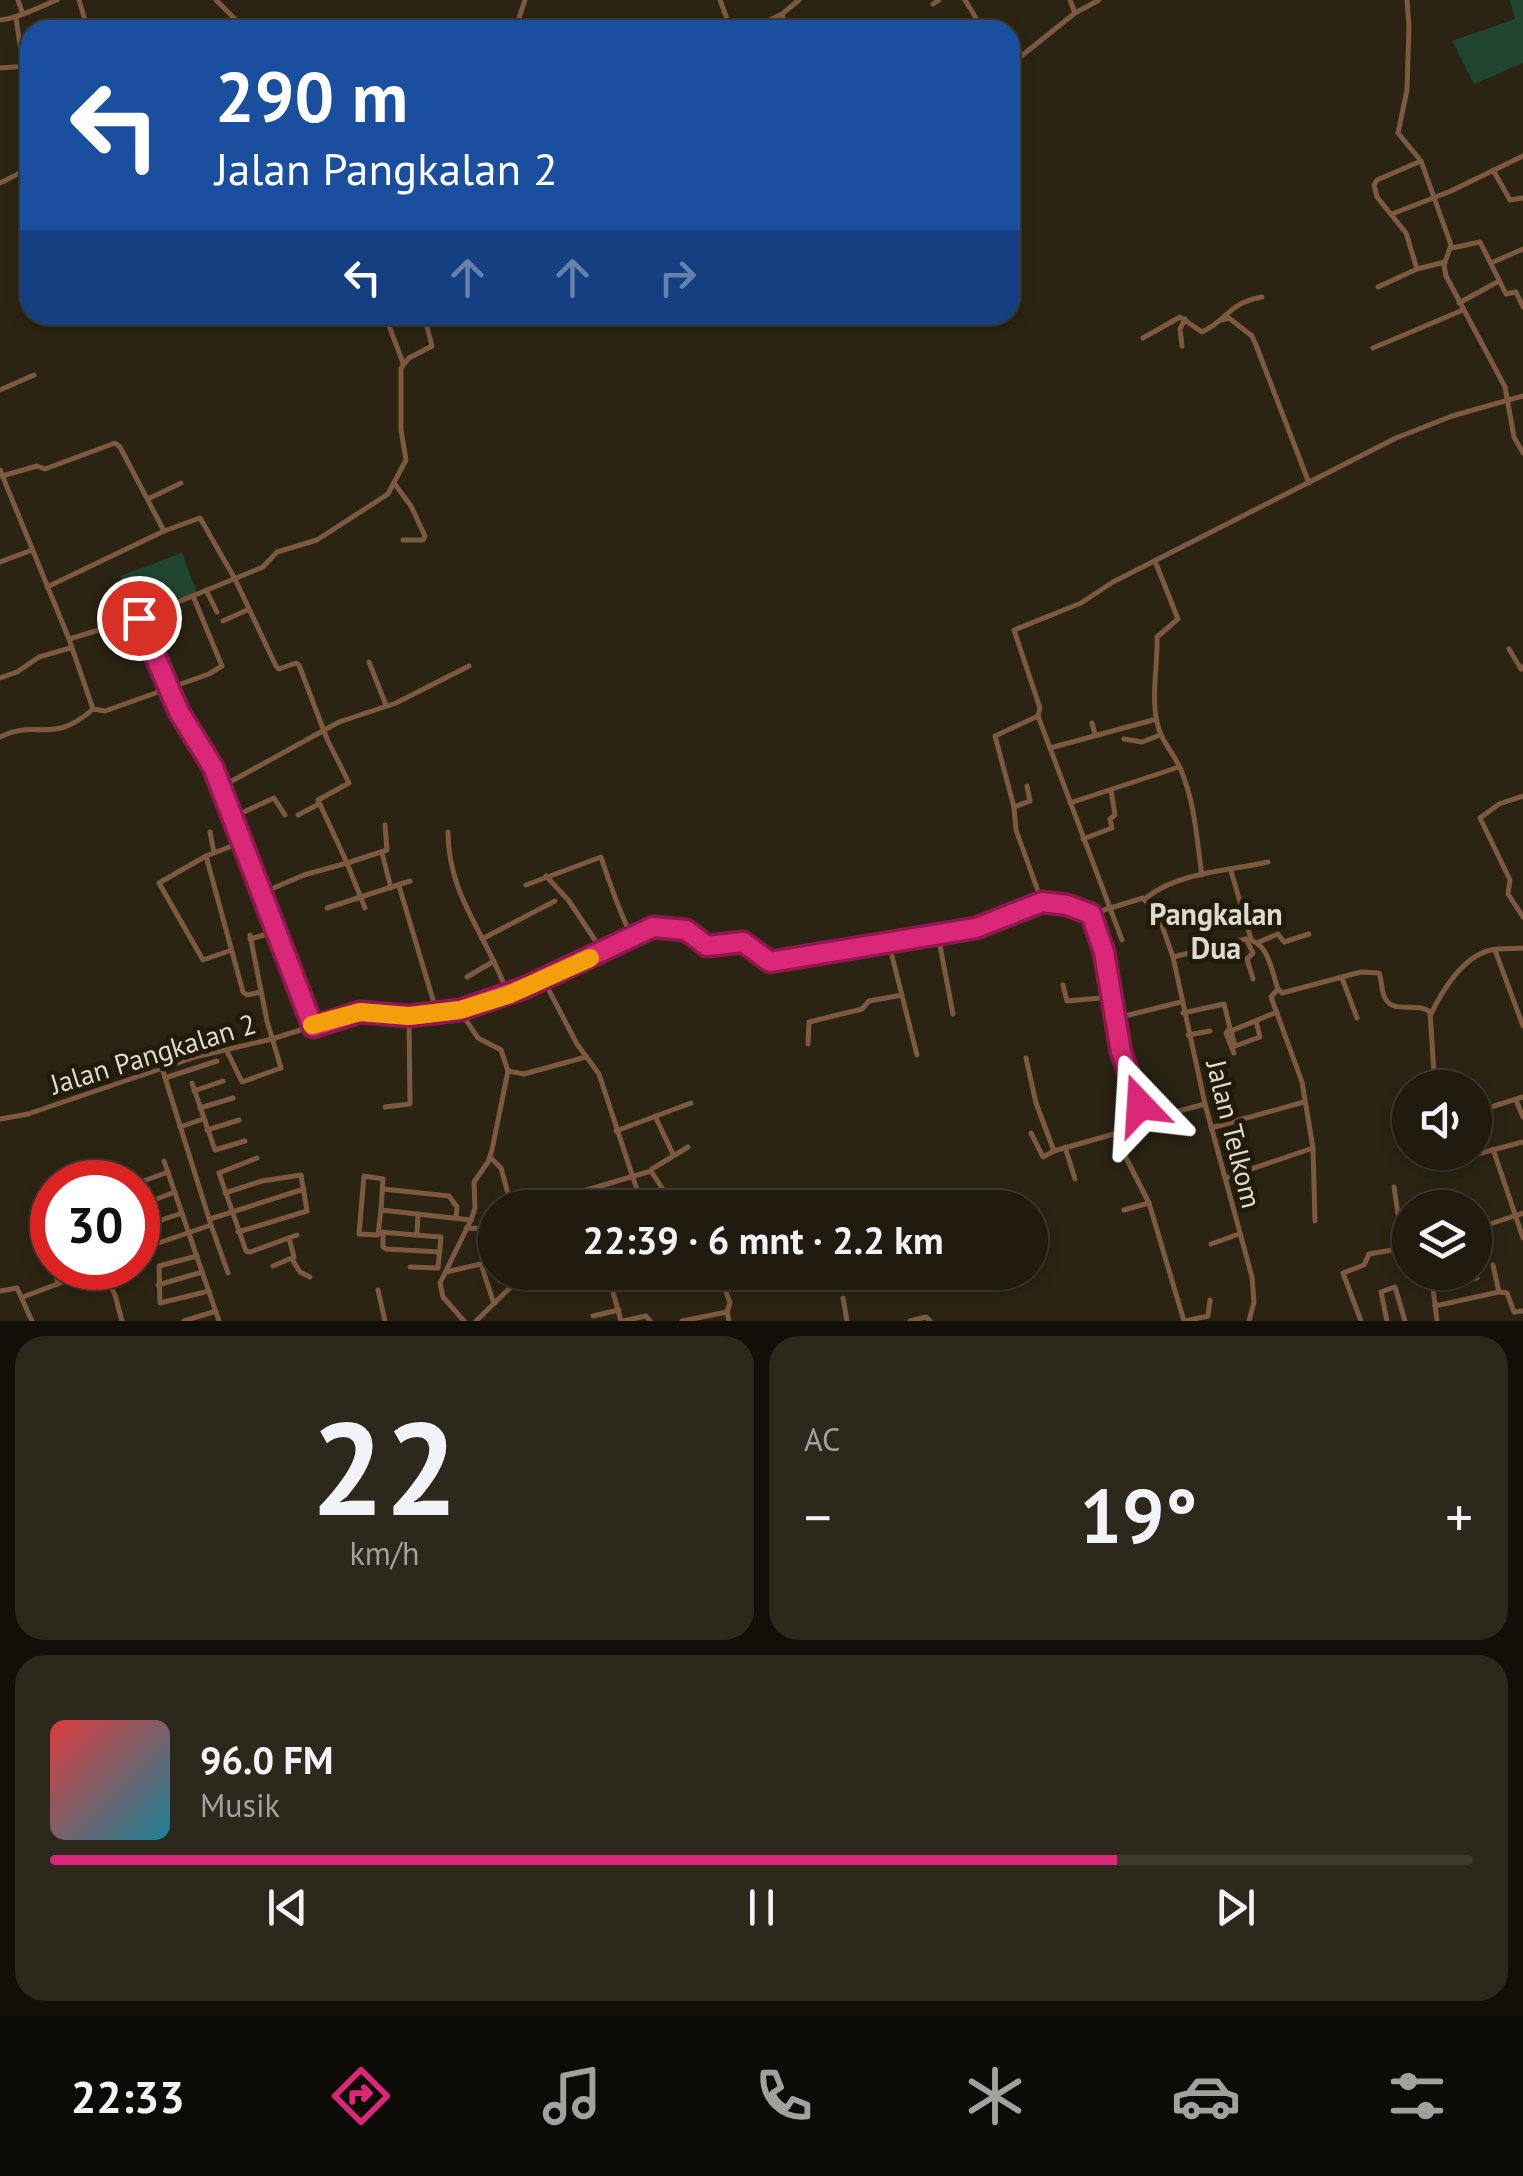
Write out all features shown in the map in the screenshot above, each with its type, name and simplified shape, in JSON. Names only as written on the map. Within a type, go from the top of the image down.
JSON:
[{"type":"street","points":[[18,0],[22,12]]},
{"type":"street","points":[[0,20],[16,18],[22,12],[58,0]]},
{"type":"street","points":[[216,0],[236,20]]},
{"type":"street","points":[[770,20],[800,0]]},
{"type":"street","points":[[1070,0],[1075,13]]},
{"type":"street","points":[[1020,57],[1075,13],[1099,0]]},
{"type":"street","points":[[1406,0],[1407,90],[1398,132],[1421,160],[1452,248],[1445,262],[1446,276],[1499,373],[1514,437],[1523,453]]},
{"type":"street","points":[[782,14],[784,20]]},
{"type":"street","points":[[16,18],[20,46]]},
{"type":"street","points":[[1392,214],[1523,156]]},
{"type":"street","points":[[1417,269],[1406,233],[1377,197],[1375,182],[1421,160]]},
{"type":"street","points":[[1494,170],[1510,200],[1523,198]]},
{"type":"street","points":[[1452,248],[1478,241],[1507,295],[1516,292],[1523,307]]},
{"type":"street","points":[[1491,262],[1523,249]]},
{"type":"street","points":[[1378,287],[1417,269],[1445,262]]},
{"type":"street","points":[[1374,348],[1461,306],[1499,281]]},
{"type":"street","points":[[1223,320],[1228,309],[1262,296]]},
{"type":"street","points":[[1146,336],[1180,317],[1202,332],[1229,318],[1235,322],[1256,345],[1309,482]]},
{"type":"street","points":[[1182,346],[1181,324],[1185,320]]},
{"type":"street","points":[[69,639],[139,618],[263,567],[277,552],[324,536],[379,502],[406,458],[400,430],[402,364],[389,325]]},
{"type":"street","points":[[402,364],[432,346],[427,325]]},
{"type":"street","points":[[0,390],[34,375]]},
{"type":"street","points":[[1122,940],[1038,716],[1036,694],[1012,632],[1081,603],[1112,582],[1396,438],[1452,416],[1523,396]]},
{"type":"street","points":[[93,709],[69,639],[1,473],[36,466],[45,469],[115,444],[164,531]]},
{"type":"street","points":[[148,498],[181,482]]},
{"type":"street","points":[[394,483],[411,506],[425,536],[423,540],[403,540]]},
{"type":"street","points":[[47,587],[200,518],[278,668],[299,665],[324,731],[350,783],[319,798],[319,804],[365,908]]},
{"type":"street","points":[[0,562],[32,550]]},
{"type":"street","points":[[1155,561],[1178,619],[1157,637],[1155,716],[1160,735],[1180,767],[1196,813],[1195,834],[1202,875]]},
{"type":"street","points":[[206,590],[217,612]]},
{"type":"street","points":[[0,738],[20,730],[65,729],[93,709],[105,711],[222,666],[193,596]]},
{"type":"street","points":[[223,621],[248,609]]},
{"type":"street","points":[[139,618],[167,688],[222,786],[313,1027]]},
{"type":"street","points":[[0,678],[22,670],[39,657],[71,648]]},
{"type":"street","points":[[1509,649],[1522,670]]},
{"type":"street","points":[[369,662],[386,705]]},
{"type":"street","points":[[222,786],[339,722],[396,704],[469,666]]},
{"type":"street","points":[[1038,716],[995,736],[1016,830],[1042,902]]},
{"type":"street","points":[[1050,748],[1153,720]]},
{"type":"street","points":[[1092,723],[1095,734]]},
{"type":"street","points":[[1124,739],[1142,742],[1160,735]]},
{"type":"street","points":[[1070,803],[1180,767]]},
{"type":"street","points":[[1014,808],[1030,801],[1027,786]]},
{"type":"street","points":[[1083,839],[1112,828],[1110,819],[1115,816],[1110,790]]},
{"type":"street","points":[[1523,796],[1499,804],[1480,818],[1510,880],[1508,894],[1523,917]]},
{"type":"street","points":[[234,816],[274,798],[285,815]]},
{"type":"street","points":[[298,815],[319,804]]},
{"type":"street","points":[[262,892],[382,852],[388,848],[385,825]]},
{"type":"street","points":[[210,832],[214,852]]},
{"type":"street","points":[[448,832],[448,856],[469,919],[494,961],[508,995]]},
{"type":"street","points":[[229,951],[202,960],[159,883],[214,852],[242,842]]},
{"type":"street","points":[[382,852],[437,1013]]},
{"type":"street","points":[[206,856],[243,992],[261,992]]},
{"type":"street","points":[[526,884],[602,857],[611,894],[631,936]]},
{"type":"street","points":[[1231,871],[1268,862]]},
{"type":"street","points":[[917,1055],[890,944],[995,922],[1042,902],[1067,905],[1091,914],[1226,868],[1231,871],[1252,940],[1253,953],[1247,958],[1253,979]]},
{"type":"street","points":[[546,876],[569,900],[603,952]]},
{"type":"street","points":[[327,908],[410,881]]},
{"type":"street","points":[[1146,898],[1158,914],[1173,957],[1278,934],[1284,942],[1310,934]]},
{"type":"street","points":[[482,939],[555,901]]},
{"type":"street","points":[[1091,914],[1104,952],[1121,1052],[1143,1115],[1149,1119],[1204,1104]]},
{"type":"street","name":"Jalan Pangkalan 2","points":[[0,1119],[28,1114],[162,1068],[360,1012],[409,1016],[460,1010],[508,995],[657,926],[677,928],[711,946],[726,941],[746,943],[770,962],[890,944]]},
{"type":"street","points":[[226,1049],[242,1082],[281,1068],[250,937],[278,931]]},
{"type":"street","points":[[938,935],[953,1014]]},
{"type":"street","points":[[1252,940],[1263,947],[1278,989],[1284,993],[1376,971],[1389,1003],[1398,1007],[1423,1006],[1431,1014]]},
{"type":"street","points":[[1434,1070],[1431,1014],[1445,988],[1467,964],[1487,951],[1523,948]]},
{"type":"street","points":[[1496,950],[1523,1026]]},
{"type":"street","name":"Jalan Telkom","points":[[1173,957],[1204,1104],[1254,1290],[1249,1321]]},
{"type":"street","points":[[467,977],[494,961]]},
{"type":"street","points":[[1342,978],[1358,1018]]},
{"type":"street","points":[[543,979],[568,1029],[599,1074],[637,1190]]},
{"type":"street","points":[[1063,984],[1066,1001],[1112,997]]},
{"type":"street","points":[[1278,989],[1272,997],[1295,1056],[1313,1148],[1315,1222]]},
{"type":"street","points":[[808,1044],[809,1022],[862,1009],[869,1001],[902,995]]},
{"type":"street","points":[[1117,1018],[1181,1002]]},
{"type":"street","points":[[1184,1013],[1224,1004],[1230,1024],[1226,1033],[1234,1054]]},
{"type":"street","points":[[460,1010],[478,1038],[501,1050],[508,1071],[490,1157],[474,1182],[475,1208],[440,1283],[440,1293],[464,1321]]},
{"type":"street","points":[[1256,1021],[1260,1037],[1236,1046],[1231,1031],[1277,1012]]},
{"type":"street","points":[[385,1107],[410,1104],[409,1016]]},
{"type":"street","points":[[1188,1035],[1210,1031]]},
{"type":"street","points":[[508,1071],[524,1074],[586,1056]]},
{"type":"street","points":[[1026,1058],[1036,1103],[1054,1151]]},
{"type":"street","points":[[165,1078],[216,1060]]},
{"type":"street","points":[[162,1068],[228,1273]]},
{"type":"street","points":[[194,1091],[223,1081]]},
{"type":"street","points":[[192,1083],[215,1150],[245,1140]]},
{"type":"street","points":[[200,1108],[232,1098]]},
{"type":"street","points":[[1492,1107],[1520,1098],[1523,1117]]},
{"type":"street","points":[[1211,1128],[1304,1102]]},
{"type":"street","points":[[616,1132],[692,1103]]},
{"type":"street","points":[[1031,1134],[1044,1158],[1065,1147],[1092,1143],[1114,1134],[1143,1115]]},
{"type":"street","points":[[655,1116],[673,1155]]},
{"type":"street","points":[[180,1127],[203,1119]]},
{"type":"street","points":[[207,1130],[239,1120]]},
{"type":"street","points":[[1114,1134],[1149,1203],[1185,1321],[1208,1316],[1210,1300]]},
{"type":"street","points":[[1523,1142],[1494,1150],[1519,1214],[1523,1238]]},
{"type":"street","points":[[587,1190],[649,1171],[688,1147]]},
{"type":"street","points":[[1065,1147],[1076,1179]]},
{"type":"street","points":[[1225,1178],[1313,1148]]},
{"type":"street","points":[[490,1157],[501,1168],[507,1190]]},
{"type":"street","points":[[257,1158],[220,1171],[238,1232],[248,1252],[293,1236],[292,1258],[300,1272],[310,1278]]},
{"type":"street","points":[[164,1160],[220,1321]]},
{"type":"street","points":[[649,1171],[653,1171],[664,1190]]},
{"type":"street","points":[[160,1175],[168,1172]]},
{"type":"street","points":[[225,1193],[298,1173],[304,1189],[308,1210],[238,1232]]},
{"type":"street","points":[[410,1268],[434,1270],[438,1266],[440,1252],[441,1236],[381,1232],[376,1236],[358,1232],[362,1178],[382,1178],[381,1232],[386,1249],[440,1252]]},
{"type":"street","points":[[160,1242],[231,1211],[304,1189]]},
{"type":"street","points":[[382,1189],[449,1196],[457,1207],[456,1218]]},
{"type":"street","points":[[160,1198],[175,1192]]},
{"type":"street","points":[[1124,1210],[1149,1203]]},
{"type":"street","points":[[381,1210],[470,1220]]},
{"type":"street","points":[[160,1220],[182,1213]]},
{"type":"street","points":[[417,1233],[418,1214]]},
{"type":"street","points":[[1492,1223],[1519,1214]]},
{"type":"street","points":[[466,1228],[478,1228]]},
{"type":"street","points":[[1211,1244],[1239,1234]]},
{"type":"street","points":[[1360,1321],[1342,1274],[1366,1264],[1369,1254],[1392,1248]]},
{"type":"street","points":[[160,1266],[197,1256]]},
{"type":"street","points":[[273,1266],[292,1258]]},
{"type":"street","points":[[446,1272],[481,1264],[494,1304]]},
{"type":"street","points":[[1493,1265],[1499,1292]]},
{"type":"street","points":[[160,1284],[202,1272]]},
{"type":"street","points":[[1388,1321],[1381,1292],[1394,1287],[1405,1321]]},
{"type":"street","points":[[0,1291],[16,1288],[32,1321]]},
{"type":"street","points":[[23,1297],[42,1290]]},
{"type":"street","points":[[113,1290],[122,1321]]},
{"type":"street","points":[[159,1290],[163,1304],[210,1291]]},
{"type":"street","points":[[378,1290],[385,1321]]},
{"type":"street","points":[[476,1321],[509,1290]]},
{"type":"street","points":[[614,1290],[622,1321],[646,1316],[650,1321]]},
{"type":"street","points":[[725,1290],[730,1321]]},
{"type":"street","points":[[1432,1290],[1437,1321]]},
{"type":"street","points":[[1435,1306],[1499,1292],[1508,1294],[1514,1312],[1523,1312]]},
{"type":"street","points":[[843,1298],[847,1321]]},
{"type":"street","points":[[593,1316],[619,1310]]},
{"type":"street","points":[[184,1321],[216,1311]]},
{"type":"street","points":[[682,1321],[727,1312]]},
{"type":"street","points":[[910,1321],[930,1321]]},
{"type":"green space","points":[[1510,0],[1523,0],[1523,63],[1474,84],[1452,41],[1515,19]]},
{"type":"green space","points":[[182,553],[197,593],[135,616],[120,576]]},
{"type":"slow traffic","points":[[312,1025],[360,1012],[409,1016],[460,1010],[508,995],[590,958]]},
{"type":"district","name":"Pangkalan Dua","points":[[1216,932]]},
{"type":"route","points":[[139,618],[167,688],[189,732],[213,767],[234,816],[313,1027],[360,1012],[409,1016],[460,1010],[508,995],[657,926],[686,930],[707,946],[737,940],[770,962],[976,928],[1050,901],[1091,914],[1104,952],[1121,1052],[1140,1105]]}]
